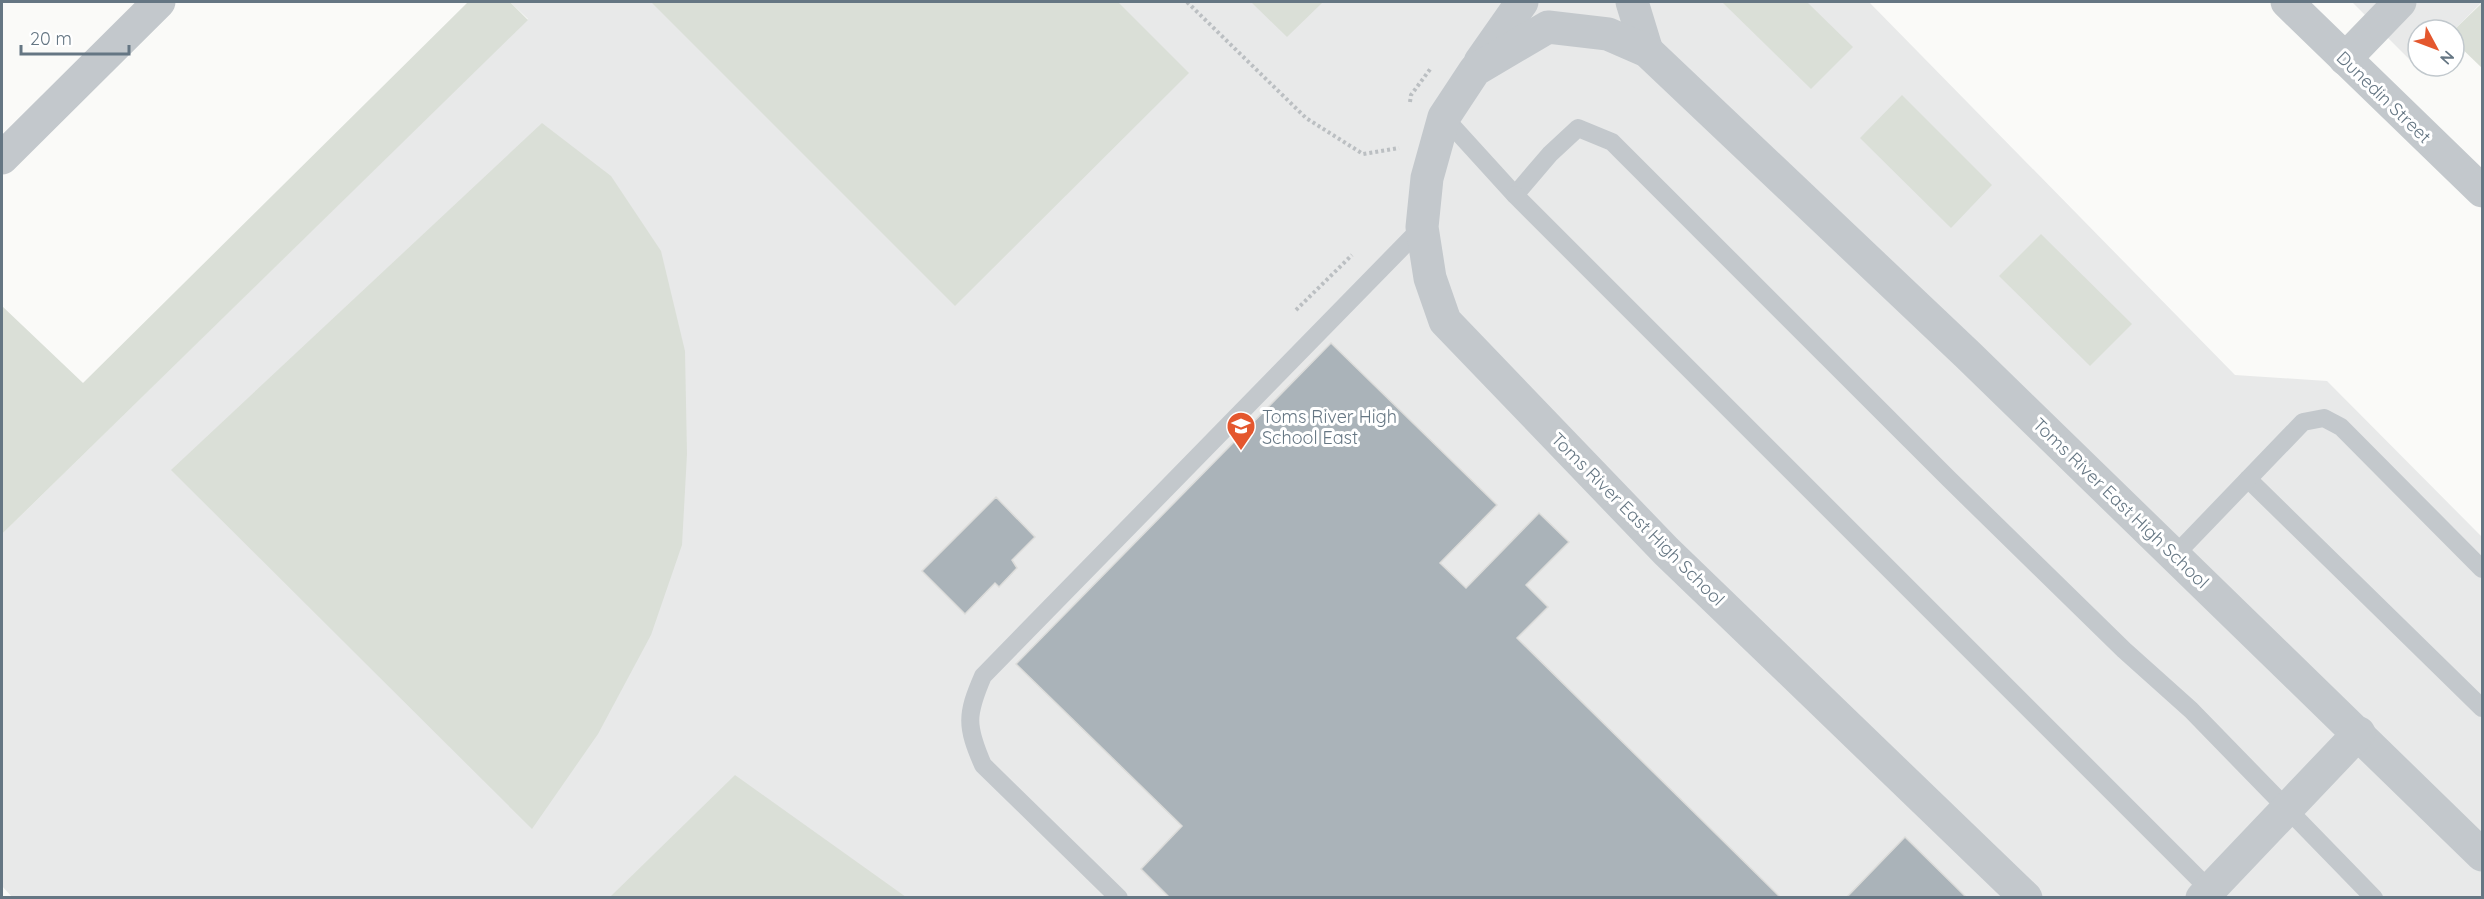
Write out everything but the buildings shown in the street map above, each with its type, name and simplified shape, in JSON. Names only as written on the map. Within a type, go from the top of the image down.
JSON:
[{"type":"street","points":[[2,158],[159,2]]},
{"type":"street","name":"Toms River East High School","points":[[1522,2],[1444,117],[1427,178],[1422,227],[1430,278],[1446,321],[1666,551],[2026,897]]},
{"type":"street","name":"Toms River East High School","points":[[1632,2],[1647,51]]},
{"type":"street","name":"Dunedin Street","points":[[2287,2],[2482,191]]},
{"type":"street","points":[[2345,59],[2400,2]]},
{"type":"street","name":"Toms River East High School","points":[[1475,70],[1548,27],[1608,34],[1647,51],[2481,850]]},
{"type":"street","points":[[2210,895],[2288,807],[2359,733]]},
{"type":"lane","points":[[1444,117],[1515,195],[2210,895]]},
{"type":"lane","points":[[1515,195],[1550,154],[1578,128],[1611,142],[1941,471],[2124,650],[2191,710],[2374,897]]},
{"type":"lane","points":[[1119,897],[983,765],[971,736],[971,703],[983,676],[1422,227]]},
{"type":"lane","points":[[2175,555],[2303,422],[2324,418],[2341,427],[2482,569]]},
{"type":"lane","points":[[2248,479],[2482,708]]},
{"type":"path","points":[[1187,2],[1306,118],[1363,154],[1399,148]]},
{"type":"shaded area","points":[[465,2],[510,2],[528,20],[2,534],[2,306],[83,383],[467,3]]},
{"type":"shaded area","name":"Toms River High School East","points":[[510,2],[1869,2],[2235,375],[2327,381],[2482,537],[2482,897],[12,897],[2,886],[2,534],[528,19]]},
{"type":"shaded area","points":[[651,2],[1118,2],[1189,73],[955,306]]},
{"type":"shaded area","points":[[1251,2],[1323,2],[1287,37]]},
{"type":"shaded area","points":[[1722,2],[1807,2],[1853,47],[1811,89]]},
{"type":"shaded area","points":[[2352,2],[2482,2],[2466,18],[2406,18],[2406,56]]},
{"type":"shaded area","points":[[2482,3],[2482,68],[2466,53],[2466,18]]},
{"type":"shaded area","points":[[1902,95],[1992,185],[1951,228],[1860,138]]},
{"type":"shaded area","points":[[542,123],[611,176],[661,251],[685,351],[687,454],[682,545],[651,635],[598,734],[532,829],[171,470]]},
{"type":"shaded area","points":[[2041,234],[2132,324],[2090,366],[1999,276]]},
{"type":"shaded area","points":[[735,775],[906,897],[610,897]]},
{"type":"place","name":"Toms River High School East","points":[[1241,452]]}]
